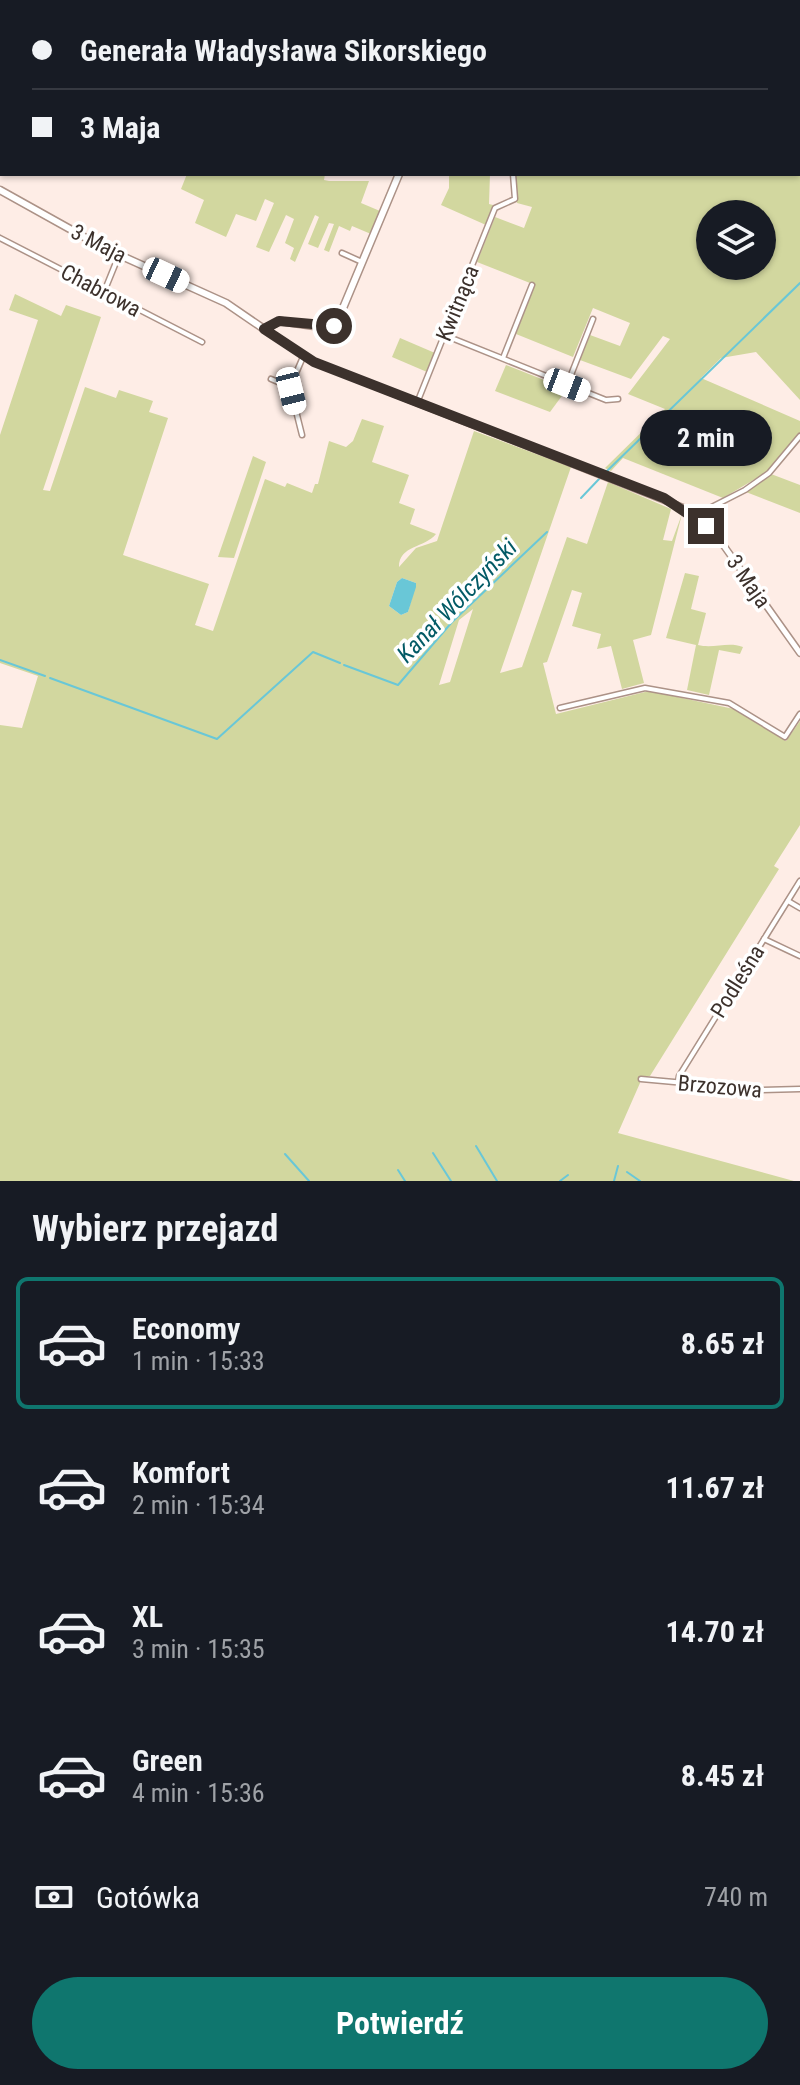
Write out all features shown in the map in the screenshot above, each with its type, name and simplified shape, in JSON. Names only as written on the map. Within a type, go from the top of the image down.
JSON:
[{"type":"main road","points":[[264,329],[279,321],[334,326],[398,176]]},
{"type":"main road","name":"3 Maja","points":[[0,190],[119,255],[226,303],[264,329]]},
{"type":"street","name":"Kwitnąca","points":[[417,403],[499,204],[515,198],[513,176]]},
{"type":"street","name":"Chabrowa","points":[[0,238],[202,342]]},
{"type":"street","points":[[342,253],[362,262]]},
{"type":"street","points":[[104,292],[119,255]]},
{"type":"street","points":[[502,358],[532,285]]},
{"type":"street","points":[[567,385],[593,319]]},
{"type":"street","name":"3 Maja","points":[[264,329],[303,357],[664,498],[694,516],[728,551],[800,653]]},
{"type":"street","points":[[444,335],[610,401],[618,399]]},
{"type":"street","points":[[302,435],[290,387],[303,357]]},
{"type":"street","points":[[271,379],[290,387]]},
{"type":"street","points":[[694,516],[755,483],[782,459],[800,436]]},
{"type":"street","points":[[560,708],[645,688],[729,703],[785,737],[800,714]]},
{"type":"street","name":"Podleśna","points":[[678,1082],[800,881]]},
{"type":"street","points":[[788,901],[800,908]]},
{"type":"street","points":[[764,939],[800,956]]},
{"type":"street","name":"Brzozowa","points":[[641,1079],[762,1090],[800,1089]]},
{"type":"green space","points":[[186,176],[325,176],[324,180],[329,181],[369,181],[361,203],[380,211],[371,234],[352,226],[350,231],[339,226],[329,252],[324,250],[334,224],[329,223],[318,248],[308,244],[319,217],[315,215],[295,262],[290,259],[294,248],[285,243],[294,219],[286,215],[269,252],[256,247],[274,203],[265,199],[256,221],[236,214],[226,237],[195,223],[204,200],[181,189]]},
{"type":"green space","points":[[449,176],[490,176],[489,204],[493,205],[486,225],[441,205],[449,188]]},
{"type":"green space","points":[[515,176],[800,176],[800,400],[756,352],[721,358],[701,378],[800,421],[800,433],[767,472],[723,498],[623,458],[611,471],[605,468],[665,409],[628,394],[670,339],[663,336],[631,379],[580,360],[590,335],[620,346],[630,323],[593,308],[573,357],[516,334],[535,285],[477,262],[495,217],[524,228],[532,207],[517,203]]},
{"type":"green space","points":[[15,294],[61,316],[66,305],[101,317],[43,490],[50,491],[85,387],[116,398],[119,390],[153,401],[149,412],[168,418],[123,555],[209,584],[195,625],[213,631],[265,479],[285,487],[287,483],[312,493],[315,484],[318,484],[329,441],[346,447],[353,441],[362,419],[384,426],[372,462],[409,475],[399,503],[415,509],[410,524],[436,534],[403,555],[399,567],[416,548],[437,541],[474,431],[571,467],[500,673],[522,667],[567,537],[587,544],[608,482],[671,509],[663,540],[672,541],[682,514],[651,635],[633,640],[644,683],[622,689],[611,646],[597,649],[601,634],[572,626],[582,593],[572,590],[547,662],[543,663],[556,714],[649,691],[734,709],[786,741],[800,721],[800,825],[774,866],[779,869],[650,1076],[640,1076],[640,1083],[618,1133],[794,1181],[0,1181],[0,725],[22,728],[38,676],[0,663],[0,435],[38,320],[9,310]],"holes":[[[402,578],[416,583],[408,612],[401,615],[389,606],[397,582]],[[473,609],[450,682],[439,685],[459,620]]]},
{"type":"green space","points":[[400,338],[435,353],[427,372],[392,357]]},
{"type":"green space","points":[[506,365],[567,389],[550,412],[495,391]]},
{"type":"green space","points":[[253,456],[266,462],[234,558],[218,557]]},
{"type":"green space","points":[[771,474],[800,485],[800,513],[746,492]]},
{"type":"green space","points":[[685,573],[699,576],[691,609],[706,613],[698,645],[743,647],[740,654],[719,650],[709,695],[687,690],[696,645],[666,638]]},
{"type":"water","points":[[402,578],[416,583],[416,587],[408,612],[401,615],[389,606],[397,582]]},
{"type":"waterway","name":"Kanał Wólczyński","points":[[606,472],[800,283]]},
{"type":"waterway","name":"Kanał Wólczyński","points":[[581,498],[600,478]]},
{"type":"waterway","name":"Kanał Wólczyński","points":[[344,665],[398,685],[452,622],[547,532]]},
{"type":"waterway","name":"Kanał Wólczyński","points":[[50,678],[217,739],[313,652],[340,663]]},
{"type":"waterway","name":"Kanał Wólczyński","points":[[0,660],[45,676]]},
{"type":"waterway","points":[[476,1146],[497,1181]]},
{"type":"waterway","points":[[433,1153],[451,1181]]},
{"type":"waterway","points":[[285,1154],[309,1181]]},
{"type":"waterway","points":[[614,1181],[618,1166]]},
{"type":"waterway","points":[[398,1170],[405,1181]]},
{"type":"waterway","points":[[627,1172],[640,1181]]},
{"type":"waterway","points":[[560,1181],[568,1175]]},
{"type":"route","points":[[334,326],[326,328],[279,321],[264,329],[314,362],[664,498],[684,508],[706,526]]}]
